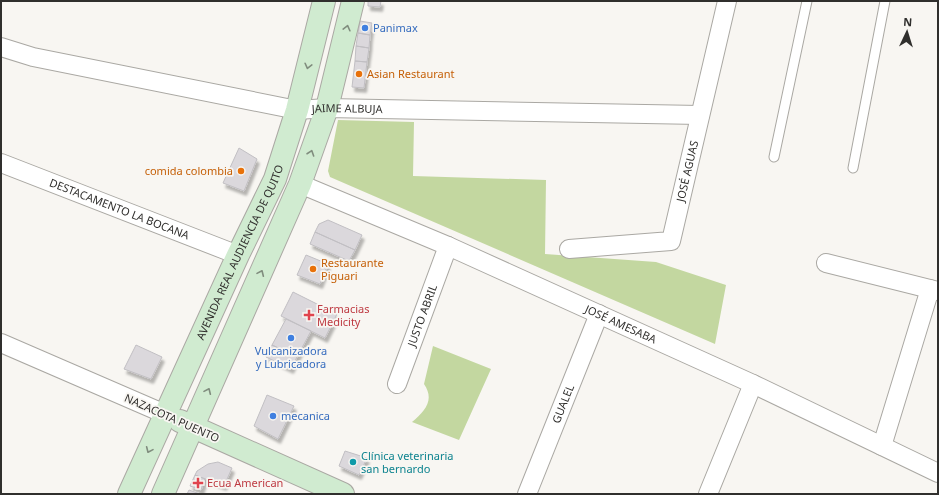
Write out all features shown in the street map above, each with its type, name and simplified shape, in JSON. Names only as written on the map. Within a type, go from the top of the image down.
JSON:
[{"type":"main road","name":"AVENIDA REAL AUDIENCIA DE QUITO","points":[[130,494],[238,255],[275,179],[297,110],[324,1]]},
{"type":"main road","points":[[163,494],[300,184],[327,108],[354,1]]},
{"type":"main road","name":"NAZACOTA PUENTO","points":[[165,414],[340,493]]},
{"type":"street","name":"JOSÉ AGUAS","points":[[569,249],[671,241],[727,1]]},
{"type":"street","name":"JAIME ALBUJA","points":[[1,47],[33,57],[297,110],[327,108],[700,114]]},
{"type":"street","name":"DESTACAMENTO LA BOCANA","points":[[1,162],[238,255]]},
{"type":"street","name":"JOSÉ AMESABA","points":[[300,184],[448,246],[599,314],[753,384],[938,474]]},
{"type":"street","name":"JUSTO ABRIL","points":[[397,384],[448,246]]},
{"type":"street","points":[[826,263],[934,290],[882,446]]},
{"type":"street","name":"GUALEL","points":[[527,494],[599,314]]},
{"type":"street","name":"NAZACOTA PUENTO","points":[[1,343],[165,414]]},
{"type":"street","points":[[708,494],[753,384]]},
{"type":"lane","points":[[774,156],[807,1]]},
{"type":"lane","points":[[853,168],[885,1]]},
{"type":"green space","points":[[338,120],[414,122],[413,176],[546,180],[545,254],[656,262],[726,285],[715,344],[330,177],[328,171]]},
{"type":"green space","points":[[433,346],[491,369],[459,440],[412,422],[421,414],[427,405],[429,395],[424,384]]},
{"type":"building","points":[[368,1],[381,1],[380,7],[368,6]]},
{"type":"building","name":"Panimax","points":[[360,21],[372,23],[370,35],[358,33]]},
{"type":"building","points":[[358,33],[370,35],[369,48],[356,46]]},
{"type":"building","points":[[356,46],[369,48],[367,62],[355,61]]},
{"type":"building","name":"Asian Restaurant","points":[[355,61],[367,62],[364,88],[352,87]]},
{"type":"building","name":"comida colombia","points":[[239,148],[257,159],[244,191],[223,183]]},
{"type":"building","points":[[328,220],[362,235],[355,250],[315,232],[319,224]]},
{"type":"building","points":[[315,232],[355,250],[349,261],[310,244]]},
{"type":"building","name":"Restaurante Piguari","points":[[306,255],[328,264],[320,284],[297,275]]},
{"type":"building","name":"Farmacias Medicity","points":[[293,292],[337,314],[325,338],[281,316]]},
{"type":"building","name":"Vulcanizadora y Lubricadora","points":[[286,319],[311,331],[297,357],[272,345]]},
{"type":"building","points":[[136,345],[162,357],[151,379],[124,369]]},
{"type":"building","points":[[272,345],[297,357],[291,369],[266,357]]},
{"type":"building","name":"mecanica","points":[[267,395],[294,406],[278,439],[254,426]]},
{"type":"building","name":"Clínica veterinaria san bernardo","points":[[345,451],[367,458],[359,475],[339,466]]},
{"type":"building","points":[[218,462],[232,468],[224,486],[195,475],[197,471],[208,464]]},
{"type":"building","name":"Ecua American","points":[[195,475],[205,479],[201,490],[190,486]]},
{"type":"building","points":[[189,490],[200,494],[187,494]]},
{"type":"place","name":"Panimax","points":[[365,28]]},
{"type":"place","name":"Asian Restaurant","points":[[359,74]]},
{"type":"place","name":"comida colombia","points":[[241,171]]},
{"type":"place","name":"Restaurante Piguari","points":[[313,269]]},
{"type":"place","name":"Farmacias Medicity","points":[[309,315]]},
{"type":"place","name":"Vulcanizadora y Lubricadora","points":[[291,338]]},
{"type":"place","name":"mecanica","points":[[273,416]]},
{"type":"place","name":"Clínica veterinaria san bernardo","points":[[353,462]]},
{"type":"place","name":"Ecua American","points":[[198,483]]}]
